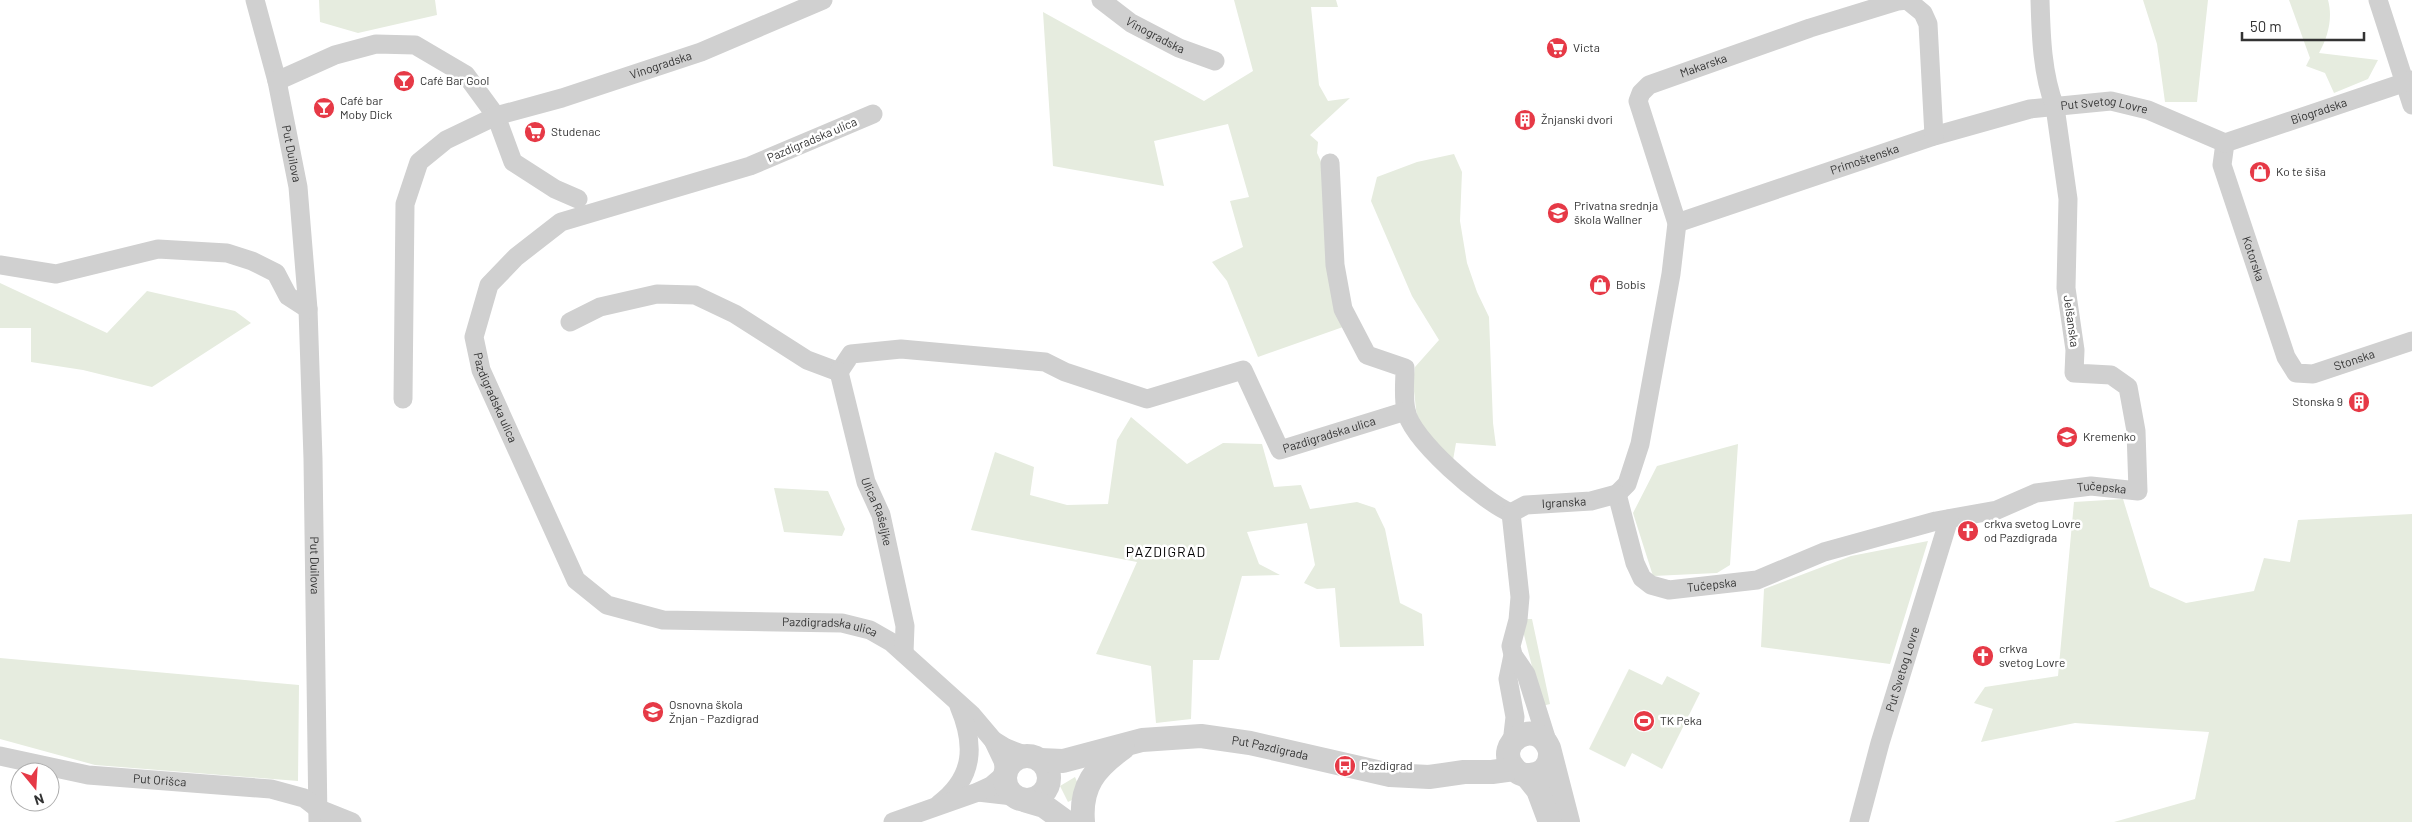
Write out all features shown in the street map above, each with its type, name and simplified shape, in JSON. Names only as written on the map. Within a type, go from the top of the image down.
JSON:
[{"type":"street","name":"Put Duilova","points":[[254,0],[277,81],[298,187],[308,309],[313,469],[318,815]]},
{"type":"street","name":"Vinogradska","points":[[402,399],[405,204],[420,162],[446,140],[496,116],[562,98],[701,52],[823,0]]},
{"type":"street","name":"Vinogradska","points":[[1101,0],[1131,23],[1179,48],[1215,61]]},
{"type":"street","points":[[1898,1],[1908,0],[1916,6],[1923,13],[1928,24],[1934,136]]},
{"type":"street","name":"Put Svetog Lovre","points":[[2040,0],[2041,34],[2050,95],[2055,107],[2111,101],[2148,110],[2225,143]]},
{"type":"street","points":[[2378,0],[2408,81],[2412,105]]},
{"type":"street","name":"Makarska","points":[[1677,223],[1638,101],[1641,93],[1649,85],[1810,28],[1898,1]]},
{"type":"street","points":[[277,81],[335,55],[368,46],[376,44],[415,45],[466,75],[496,116],[513,162],[555,190],[578,199]]},
{"type":"street","name":"Biogradska","points":[[2225,143],[2408,81]]},
{"type":"street","name":"Primoštenska","points":[[1677,223],[1934,136],[2030,109],[2055,107]]},
{"type":"street","name":"Jelšanska","points":[[2055,107],[2068,199],[2066,288],[2076,350],[2074,373],[2111,375],[2128,387],[2136,431],[2138,491]]},
{"type":"street","name":"Pazdigradska ulica","points":[[873,114],[750,166],[561,222],[516,258],[489,285],[474,337],[481,370],[576,580],[607,605],[663,620],[842,623],[870,630],[904,653]]},
{"type":"street","name":"Kotorska","points":[[2225,143],[2222,165],[2286,357],[2296,372]]},
{"type":"street","points":[[1330,163],[1335,265],[1343,309],[1367,355],[1405,368],[1406,411],[1424,443],[1487,500],[1511,513],[1520,597],[1518,620],[1511,646],[1513,655],[1526,674],[1549,748],[1568,822]]},
{"type":"street","points":[[1617,494],[1627,484],[1640,444],[1671,274],[1677,223]]},
{"type":"street","points":[[0,264],[56,274],[158,249],[227,254],[252,261],[276,273],[288,296],[308,309]]},
{"type":"street","points":[[570,322],[600,307],[657,294],[695,295],[735,314],[807,360],[839,372]]},
{"type":"street","name":"Stonska","points":[[2296,372],[2313,374],[2412,341]]},
{"type":"street","name":"Pazdigradska ulica","points":[[839,372],[851,354],[901,349],[1045,362],[1065,372],[1147,399],[1243,370],[1280,450],[1406,411]]},
{"type":"street","name":"Ulica Rašeljke","points":[[839,372],[866,482],[881,515],[905,626],[904,653]]},
{"type":"street","name":"Tučepska","points":[[1617,494],[1635,563],[1642,578],[1651,585],[1669,590],[1757,580],[1824,552],[1883,534],[1997,510],[2036,493],[2090,486],[2138,491]]},
{"type":"street","name":"Igranska","points":[[1511,513],[1526,505],[1591,501],[1617,494]]},
{"type":"street","name":"Put Svetog Lovre","points":[[1859,822],[1880,743],[1949,519]]},
{"type":"street","name":"Put Pazdigrada","points":[[904,653],[982,725],[993,740],[1003,761],[1005,773]]},
{"type":"street","points":[[1513,655],[1508,678],[1515,717],[1515,760],[1538,790],[1550,822]]},
{"type":"street","points":[[934,808],[945,800],[959,783],[970,758],[967,728],[958,702]]},
{"type":"street","points":[[1530,733],[1539,735],[1549,748],[1548,764],[1543,771],[1535,775],[1515,760],[1522,735],[1530,733]]},
{"type":"street","name":"Put Pazdigrada","points":[[993,740],[1006,748],[1033,758],[1052,762],[1075,759],[1130,742],[1201,736],[1250,742],[1390,775],[1429,776],[1464,772],[1492,772],[1515,760]]},
{"type":"street","points":[[1070,820],[1082,804],[1091,778],[1112,755],[1130,742]]},
{"type":"street","name":"Put Orišca","points":[[0,756],[88,776],[271,789],[304,798],[318,815],[352,822]]},
{"type":"street","points":[[893,822],[991,786],[1005,773],[1013,760],[1033,758],[1048,770],[1048,784],[1041,796],[1020,799],[1005,786],[1005,773]]},
{"type":"street","name":"Put Pazdigrada","points":[[1048,784],[1055,775],[1075,759]]},
{"type":"street","points":[[1048,784],[1070,820]]},
{"type":"street","points":[[978,792],[1038,802],[1070,820]]},
{"type":"shaded area","points":[[319,0],[435,0],[437,15],[358,33],[320,22]]},
{"type":"shaded area","points":[[1234,0],[1336,0],[1338,7],[1311,7],[1319,85],[1328,101],[1350,98],[1310,135],[1318,142],[1317,153],[1326,172],[1343,327],[1258,357],[1227,281],[1212,262],[1243,247],[1230,201],[1249,197],[1228,124],[1154,141],[1164,186],[1053,166],[1043,12],[1204,101],[1253,71]]},
{"type":"shaded area","points":[[2143,0],[2208,0],[2197,102],[2165,102],[2157,44]]},
{"type":"shaded area","points":[[2289,0],[2328,0],[2329,27],[2319,53],[2378,60],[2368,79],[2334,93],[2325,73],[2306,66],[2310,58]]},
{"type":"shaded area","points":[[1454,154],[1462,172],[1460,221],[1467,263],[1477,292],[1489,317],[1493,423],[1496,446],[1456,443],[1453,460],[1430,440],[1417,418],[1413,382],[1415,367],[1439,340],[1412,296],[1371,201],[1377,177],[1417,162]]},
{"type":"shaded area","points":[[0,283],[107,333],[147,291],[235,311],[251,323],[152,387],[83,370],[31,362],[31,328],[0,328]]},
{"type":"shaded area","points":[[1131,417],[1187,464],[1223,443],[1262,444],[1274,487],[1301,485],[1310,509],[1357,502],[1375,508],[1385,529],[1400,603],[1422,614],[1424,646],[1340,647],[1335,588],[1317,589],[1304,583],[1315,565],[1307,523],[1247,532],[1259,564],[1280,575],[1242,576],[1219,660],[1193,660],[1191,719],[1156,723],[1151,666],[1096,654],[1137,562],[971,530],[995,452],[1034,467],[1030,495],[1067,505],[1108,504],[1117,440]]},
{"type":"shaded area","points":[[1738,444],[1730,565],[1717,573],[1653,576],[1633,513],[1657,466]]},
{"type":"shaded area","points":[[774,488],[828,491],[845,529],[842,536],[784,532]]},
{"type":"shaded area","points":[[2123,499],[2150,587],[2186,603],[2254,591],[2264,558],[2290,562],[2298,520],[2412,514],[2412,822],[2114,822],[2195,799],[2209,732],[2075,723],[1981,742],[1993,709],[1974,703],[1985,687],[2058,676],[2074,502]]},
{"type":"shaded area","points":[[1928,541],[1890,664],[1761,647],[1764,589],[1851,556]]},
{"type":"shaded area","points":[[1526,619],[1532,619],[1550,704],[1542,706],[1521,623]]},
{"type":"shaded area","points":[[0,658],[299,685],[298,781],[95,765],[0,739]]},
{"type":"shaded area","name":"TK Peka","points":[[1629,669],[1662,685],[1667,676],[1700,693],[1662,769],[1632,753],[1625,767],[1589,749]]},
{"type":"shaded area","points":[[1075,777],[1078,784],[1072,800],[1068,802],[1060,786]]},
{"type":"place","name":"Victa","points":[[1557,48]]},
{"type":"place","name":"Café Bar Gool","points":[[404,81]]},
{"type":"place","name":"Café bar Moby Dick","points":[[324,108]]},
{"type":"place","name":"Žnjanski dvori","points":[[1525,120]]},
{"type":"place","name":"Studenac","points":[[535,132]]},
{"type":"place","name":"Ko te šiša","points":[[2260,172]]},
{"type":"place","name":"Privatna srednja škola Wallner","points":[[1558,213]]},
{"type":"place","name":"Bobis","points":[[1600,285]]},
{"type":"place","name":"Stonska 9","points":[[2359,402]]},
{"type":"place","name":"Kremenko","points":[[2067,437]]},
{"type":"place","name":"crkva svetog Lovre od Pazdigrada","points":[[1968,531]]},
{"type":"place","name":"crkva svetog Lovre","points":[[1983,656]]},
{"type":"place","name":"Osnovna škola Žnjan - Pazdigrad","points":[[653,712]]},
{"type":"place","name":"TK Peka","points":[[1644,721]]},
{"type":"place","name":"Pazdigrad","points":[[1345,766]]},
{"type":"district","name":"PAZDIGRAD","points":[[1166,552]]}]
